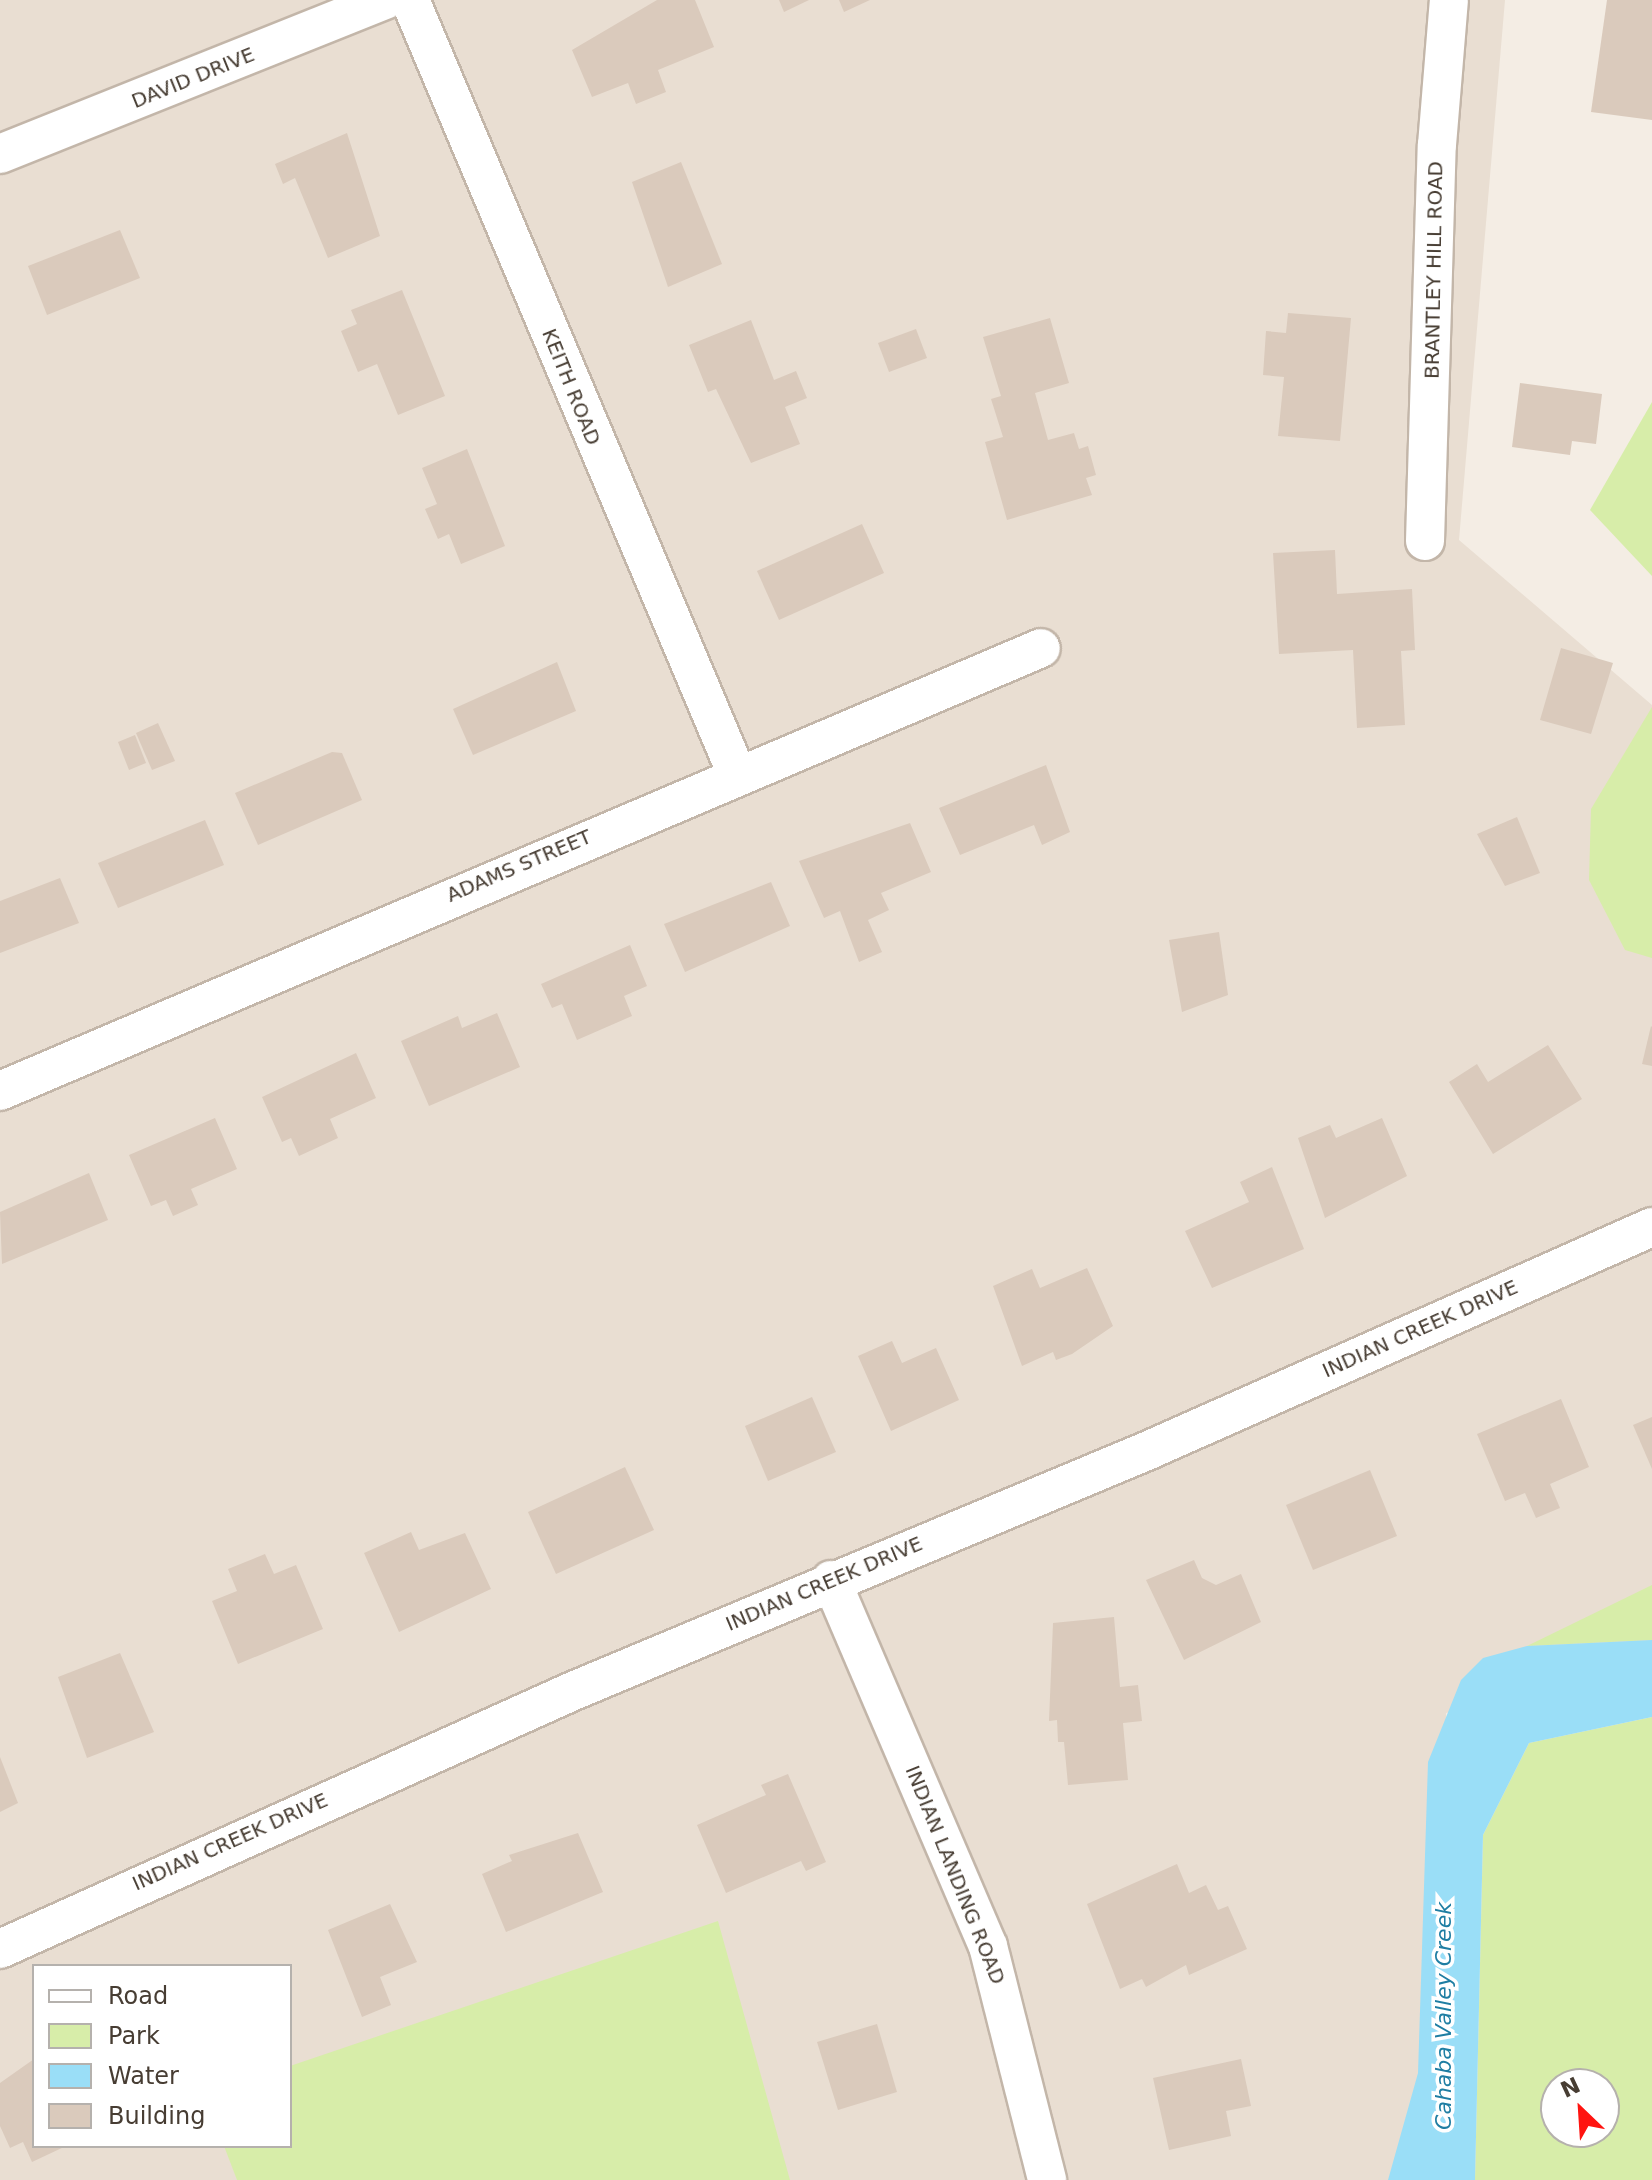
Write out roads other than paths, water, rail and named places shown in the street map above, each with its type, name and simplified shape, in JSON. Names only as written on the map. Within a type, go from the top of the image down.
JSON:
[{"type":"street","name":"DAVID DRIVE","points":[[0,154],[386,0]]},
{"type":"street","name":"KEITH ROAD","points":[[410,0],[736,772]]},
{"type":"street","name":"BRANTLEY HILL ROAD","points":[[1425,541],[1437,145],[1449,0]]},
{"type":"street","name":"ADAMS STREET","points":[[0,1091],[736,772],[1041,648]]},
{"type":"street","name":"INDIAN CREEK DRIVE","points":[[0,1949],[831,1580],[1149,1450],[1652,1227]]},
{"type":"street","name":"INDIAN LANDING ROAD","points":[[831,1580],[988,1946],[1047,2180]]},
{"type":"water","name":"Cahaba Valley Creek","points":[[1652,1640],[1652,1717],[1529,1743],[1483,1835],[1475,2180],[1388,2180],[1418,2073],[1428,1762],[1461,1680],[1483,1658],[1527,1646]]}]
